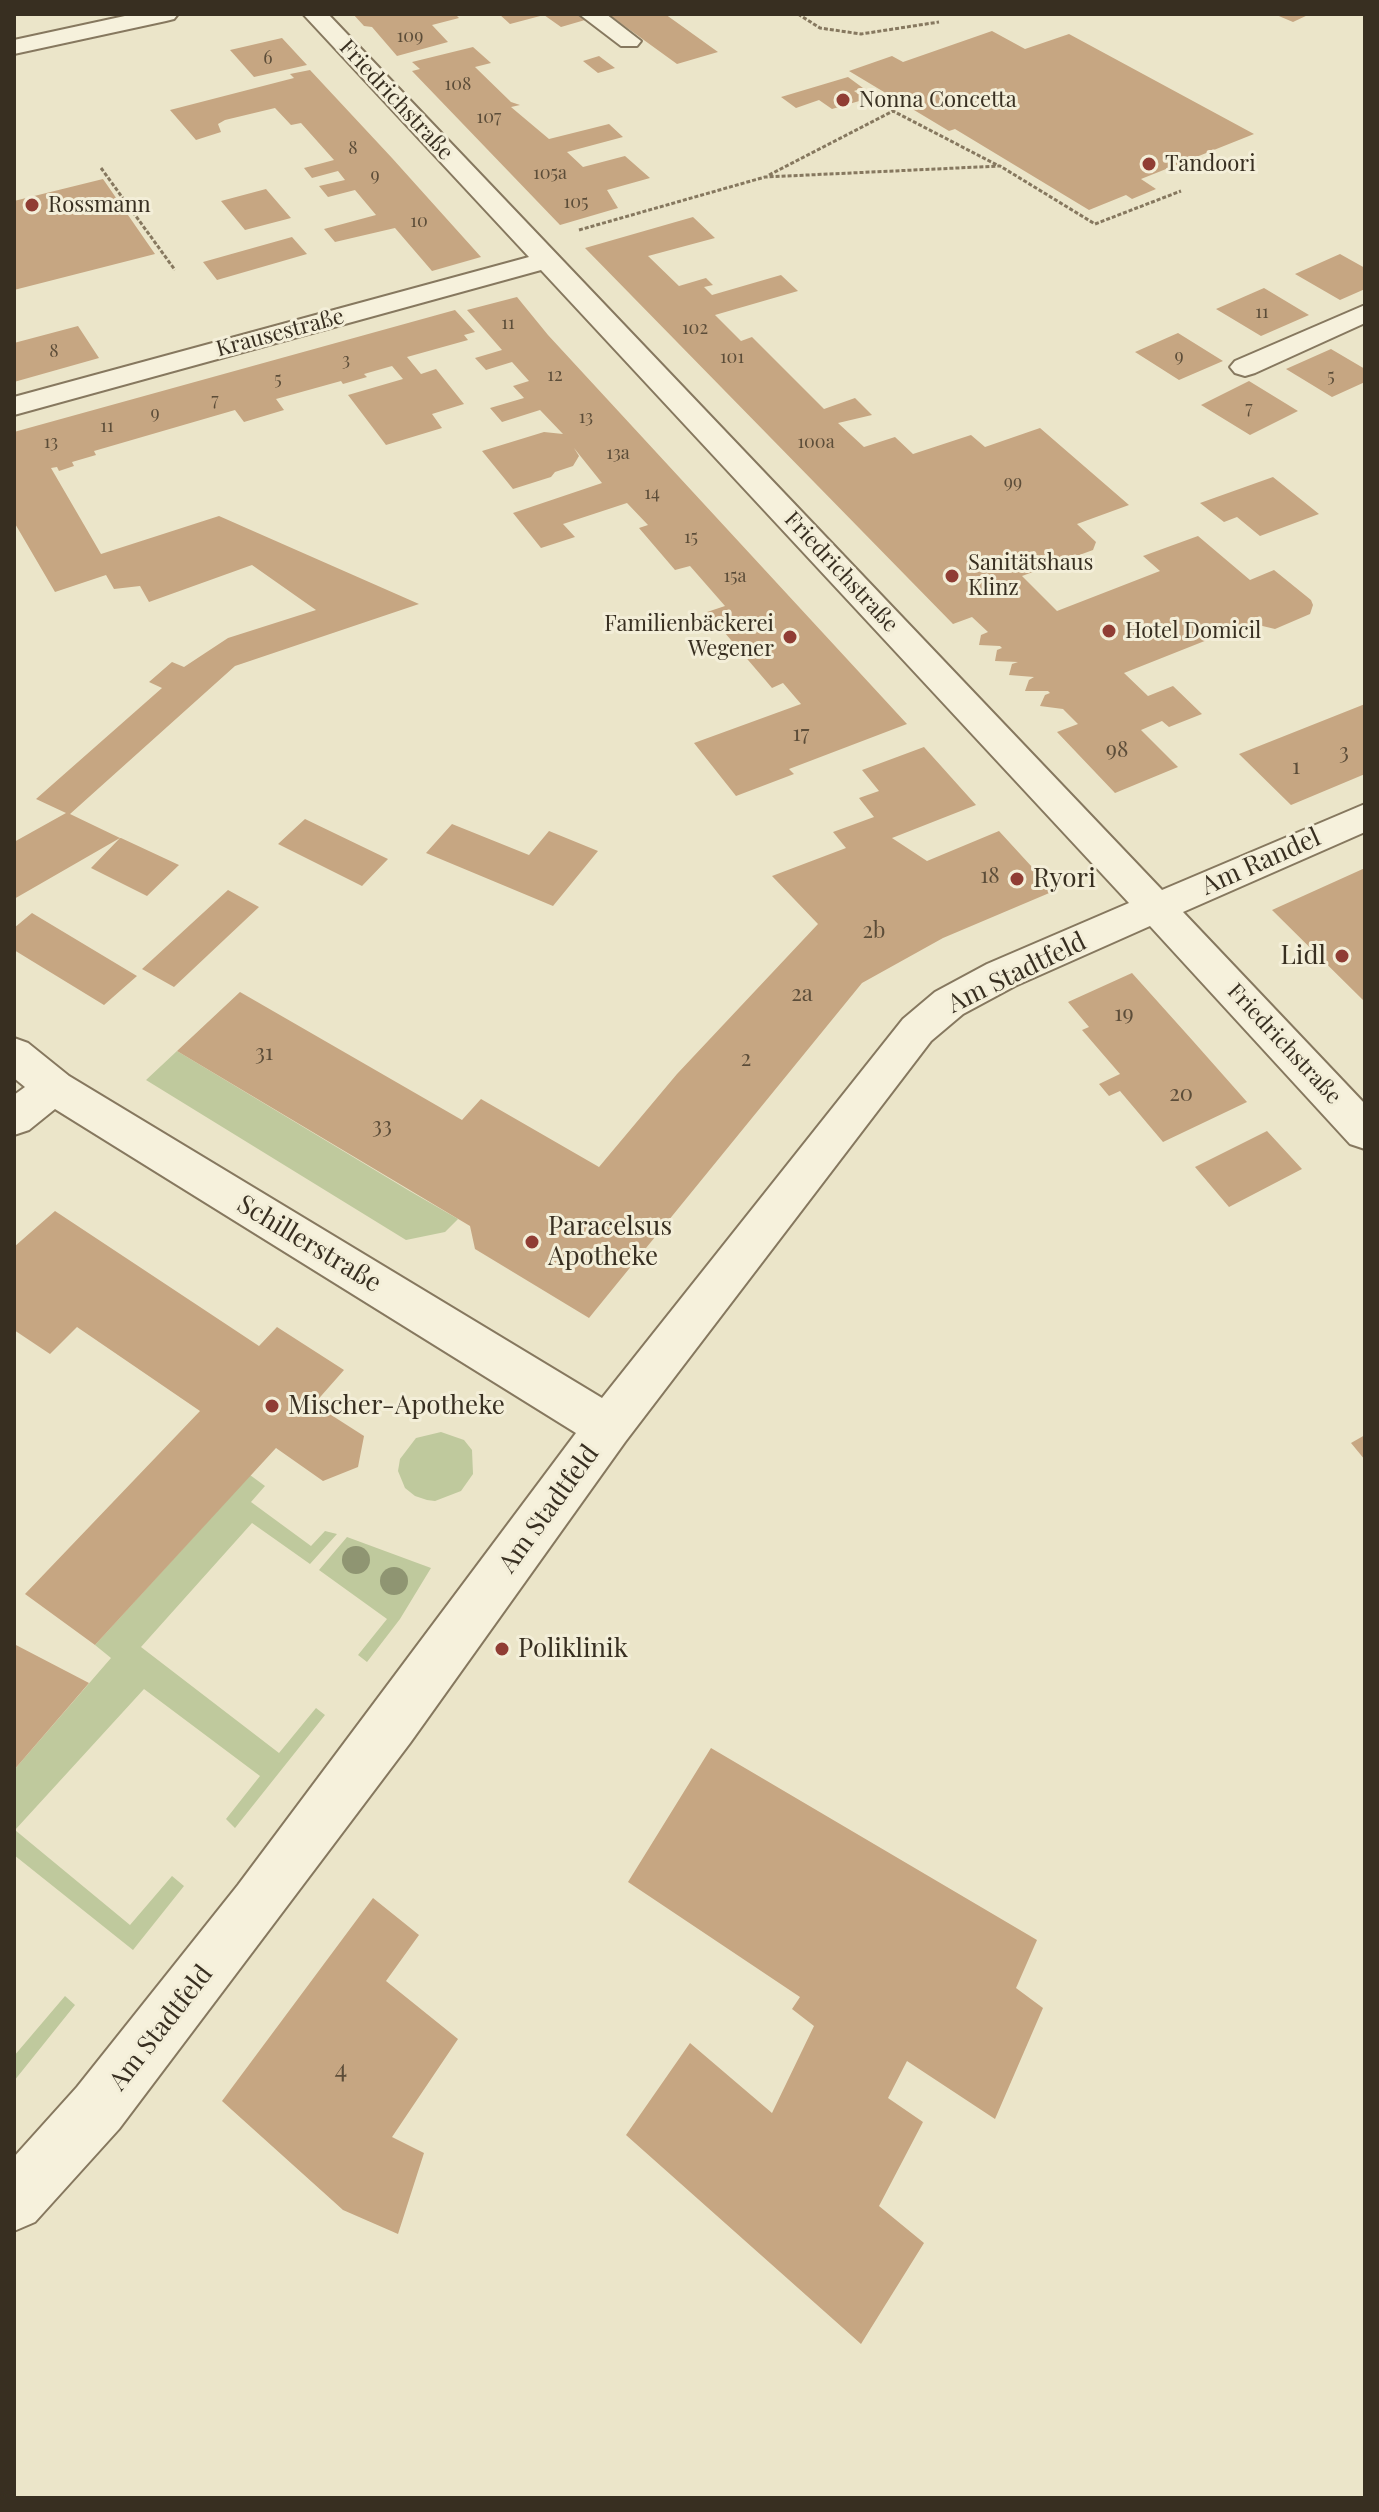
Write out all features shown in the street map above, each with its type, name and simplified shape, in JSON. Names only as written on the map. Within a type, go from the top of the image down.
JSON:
[{"type":"street","points":[[14,47],[166,14]]},
{"type":"street","name":"Friedrichstraße","points":[[315,14],[1365,1132]]},
{"type":"street","points":[[591,14],[629,41]]},
{"type":"street","name":"Krausestraße","points":[[14,406],[539,252]]},
{"type":"street","points":[[1245,367],[1365,313]]},
{"type":"street","name":"Am Randel","points":[[1157,908],[1365,817]]},
{"type":"street","name":"Am Stadtfeld","points":[[14,2201],[98,2108],[257,1904],[392,1725],[608,1427],[917,1030],[949,1003],[1001,975],[1157,908]]},
{"type":"street","name":"Schillerstraße","points":[[14,1054],[54,1088],[608,1427]]},
{"type":"street","points":[[14,1118],[54,1088]]},
{"type":"path","points":[[798,14],[820,28],[861,34],[939,22]]},
{"type":"path","points":[[539,252],[765,177],[893,111],[1000,166],[1095,224],[1181,191]]},
{"type":"path","points":[[765,177],[1000,166]]},
{"type":"path","points":[[101,168],[175,270]]},
{"type":"green space","points":[[177,1051],[458,1219],[445,1232],[406,1240],[146,1080]]},
{"type":"green space","points":[[441,1432],[464,1440],[472,1450],[473,1474],[461,1491],[435,1501],[427,1500],[405,1488],[398,1471],[400,1459],[416,1438]]},
{"type":"green space","points":[[250,1475],[265,1486],[251,1502],[311,1546],[325,1531],[337,1534],[310,1564],[252,1523],[141,1647],[279,1753],[316,1708],[325,1715],[235,1828],[226,1819],[260,1776],[144,1689],[15,1830],[130,1925],[172,1876],[184,1886],[133,1950],[14,1855],[14,1770],[111,1658],[95,1645]]},
{"type":"green space","points":[[347,1537],[431,1568],[400,1619],[367,1662],[358,1655],[387,1619],[319,1570]]},
{"type":"green space","points":[[65,1996],[75,2005],[14,2081],[14,2056]]},
{"type":"building","points":[[353,14],[455,14],[459,18],[432,25],[448,42],[397,56],[372,27],[364,26]]},
{"type":"building","points":[[499,14],[576,14],[585,20],[561,27],[544,15],[510,24]]},
{"type":"building","points":[[608,14],[665,14],[718,52],[677,64]]},
{"type":"building","points":[[1274,14],[1310,14],[1293,22]]},
{"type":"building","points":[[992,31],[1025,49],[1069,34],[1254,134],[1141,179],[1156,189],[1132,199],[1126,195],[1089,210],[955,129],[949,131],[849,71],[892,56],[903,62]]},
{"type":"building","points":[[282,38],[307,65],[254,77],[230,50]]},
{"type":"building","points":[[473,47],[491,63],[475,67],[511,102],[520,105],[511,107],[549,139],[609,124],[623,137],[567,152],[583,167],[625,156],[650,178],[607,190],[618,208],[560,225],[412,71],[420,69],[412,62]]},
{"type":"building","points":[[599,56],[615,68],[598,73],[583,61]]},
{"type":"building","points":[[310,70],[481,257],[432,271],[395,228],[335,242],[324,229],[376,215],[355,190],[328,197],[319,186],[345,180],[338,171],[312,178],[304,168],[334,160],[301,123],[291,125],[275,108],[225,120],[218,124],[221,132],[196,140],[170,110],[294,78],[290,74]]},
{"type":"building","points":[[848,77],[863,88],[854,91],[866,99],[832,109],[819,100],[796,108],[781,97]]},
{"type":"building","points":[[103,179],[155,254],[14,290],[14,201]]},
{"type":"building","points":[[266,189],[291,218],[245,230],[221,201]]},
{"type":"building","points":[[693,217],[715,238],[648,256],[679,286],[706,278],[713,285],[704,287],[712,295],[781,275],[798,291],[715,315],[741,341],[752,337],[824,409],[855,398],[872,415],[838,423],[864,447],[895,437],[913,454],[971,435],[985,447],[1040,428],[1129,505],[1077,524],[1096,542],[1093,550],[1022,576],[1057,611],[1160,571],[1143,556],[1198,536],[1250,580],[1274,570],[1311,600],[1310,614],[1275,629],[1250,623],[1124,673],[1148,696],[1173,686],[1202,714],[1169,727],[1162,721],[1141,730],[1178,767],[1115,793],[1057,732],[1078,724],[1063,709],[1040,706],[1045,695],[1050,693],[1025,691],[1029,680],[1034,677],[1009,675],[1012,664],[1018,662],[995,661],[997,650],[1002,648],[979,645],[981,635],[988,632],[972,617],[953,624],[585,248]]},
{"type":"building","points":[[292,237],[307,254],[217,280],[203,262]]},
{"type":"building","points":[[1340,254],[1365,268],[1365,289],[1340,300],[1295,274]]},
{"type":"building","points":[[1264,288],[1309,315],[1261,336],[1216,309]]},
{"type":"building","points":[[517,297],[548,335],[907,724],[789,769],[794,774],[736,796],[694,743],[801,704],[783,683],[772,688],[707,612],[725,606],[690,566],[675,570],[639,528],[648,525],[627,503],[563,524],[575,537],[541,548],[513,513],[602,483],[574,448],[579,456],[573,466],[513,489],[482,451],[544,432],[563,434],[540,410],[502,422],[490,408],[524,398],[513,386],[529,381],[512,362],[486,370],[475,358],[502,350],[467,310]]},
{"type":"building","points":[[455,310],[475,332],[464,335],[468,340],[407,357],[421,374],[436,369],[464,404],[432,414],[442,428],[386,445],[348,395],[403,379],[392,366],[343,384],[341,381],[276,399],[284,410],[244,422],[235,410],[94,451],[96,455],[72,462],[74,466],[59,471],[57,467],[51,468],[101,554],[219,516],[419,604],[235,666],[70,814],[120,838],[14,899],[14,842],[66,813],[36,799],[162,688],[149,682],[172,662],[184,667],[228,638],[316,610],[252,565],[149,602],[140,586],[114,589],[106,575],[55,592],[14,522],[14,432]]},
{"type":"building","points":[[78,326],[99,358],[14,382],[14,343]]},
{"type":"building","points":[[1178,333],[1223,361],[1179,380],[1135,352]]},
{"type":"building","points":[[1331,349],[1365,369],[1365,382],[1332,397],[1286,369]]},
{"type":"building","points":[[1249,381],[1298,411],[1250,435],[1201,405]]},
{"type":"building","points":[[1273,477],[1319,514],[1260,536],[1237,517],[1224,522],[1200,503]]},
{"type":"building","points":[[1365,704],[1365,774],[1291,805],[1239,754]]},
{"type":"building","points":[[924,747],[976,805],[892,838],[927,861],[999,831],[1054,891],[943,938],[862,983],[589,1318],[475,1249],[470,1226],[177,1051],[240,992],[462,1120],[481,1099],[599,1167],[677,1074],[818,924],[772,876],[846,848],[833,832],[874,817],[859,798],[879,791],[862,770]]},
{"type":"building","points":[[305,819],[388,859],[362,886],[278,844]]},
{"type":"building","points":[[452,824],[529,855],[549,831],[598,851],[553,906],[426,853]]},
{"type":"building","points":[[120,838],[179,865],[147,896],[91,868]]},
{"type":"building","name":"Lidl","points":[[1365,868],[1365,1002],[1272,910]]},
{"type":"building","points":[[228,890],[259,907],[174,987],[142,969]]},
{"type":"building","points":[[32,913],[137,976],[104,1005],[14,950],[14,928]]},
{"type":"building","points":[[1132,973],[1247,1102],[1163,1142],[1120,1091],[1109,1096],[1099,1084],[1120,1074],[1082,1030],[1089,1027],[1068,1002]]},
{"type":"building","points":[[1267,1131],[1302,1169],[1229,1207],[1195,1167]]},
{"type":"building","points":[[55,1211],[259,1346],[277,1327],[344,1370],[314,1404],[364,1436],[358,1467],[323,1481],[276,1448],[95,1645],[25,1594],[200,1411],[77,1327],[50,1354],[14,1330],[14,1247]]},
{"type":"building","points":[[1365,1435],[1365,1460],[1351,1443]]},
{"type":"building","points":[[14,1644],[89,1683],[14,1770]]},
{"type":"building","points":[[711,1748],[1037,1940],[1016,1988],[1043,2008],[995,2119],[907,2061],[888,2098],[923,2122],[879,2206],[924,2243],[861,2344],[626,2135],[690,2043],[772,2113],[814,2026],[792,2009],[800,1997],[628,1882]]},
{"type":"building","points":[[373,1898],[419,1935],[386,1981],[458,2039],[392,2137],[424,2153],[398,2234],[343,2210],[222,2101]]},
{"type":"place","name":"Nonna Concetta","points":[[843,100]]},
{"type":"place","name":"Tandoori","points":[[1149,164]]},
{"type":"place","name":"Rossmann","points":[[32,205]]},
{"type":"place","name":"Sanitätshaus Klinz","points":[[952,576]]},
{"type":"place","name":"Hotel Domicil","points":[[1109,631]]},
{"type":"place","name":"Familienbäckerei Wegener","points":[[790,637]]},
{"type":"place","name":"Ryori","points":[[1017,879]]},
{"type":"place","name":"Lidl","points":[[1342,956]]},
{"type":"place","name":"Paracelsus Apotheke","points":[[532,1242]]},
{"type":"place","name":"Mischer-Apotheke","points":[[272,1406]]},
{"type":"place","name":"Poliklinik","points":[[502,1649]]}]
